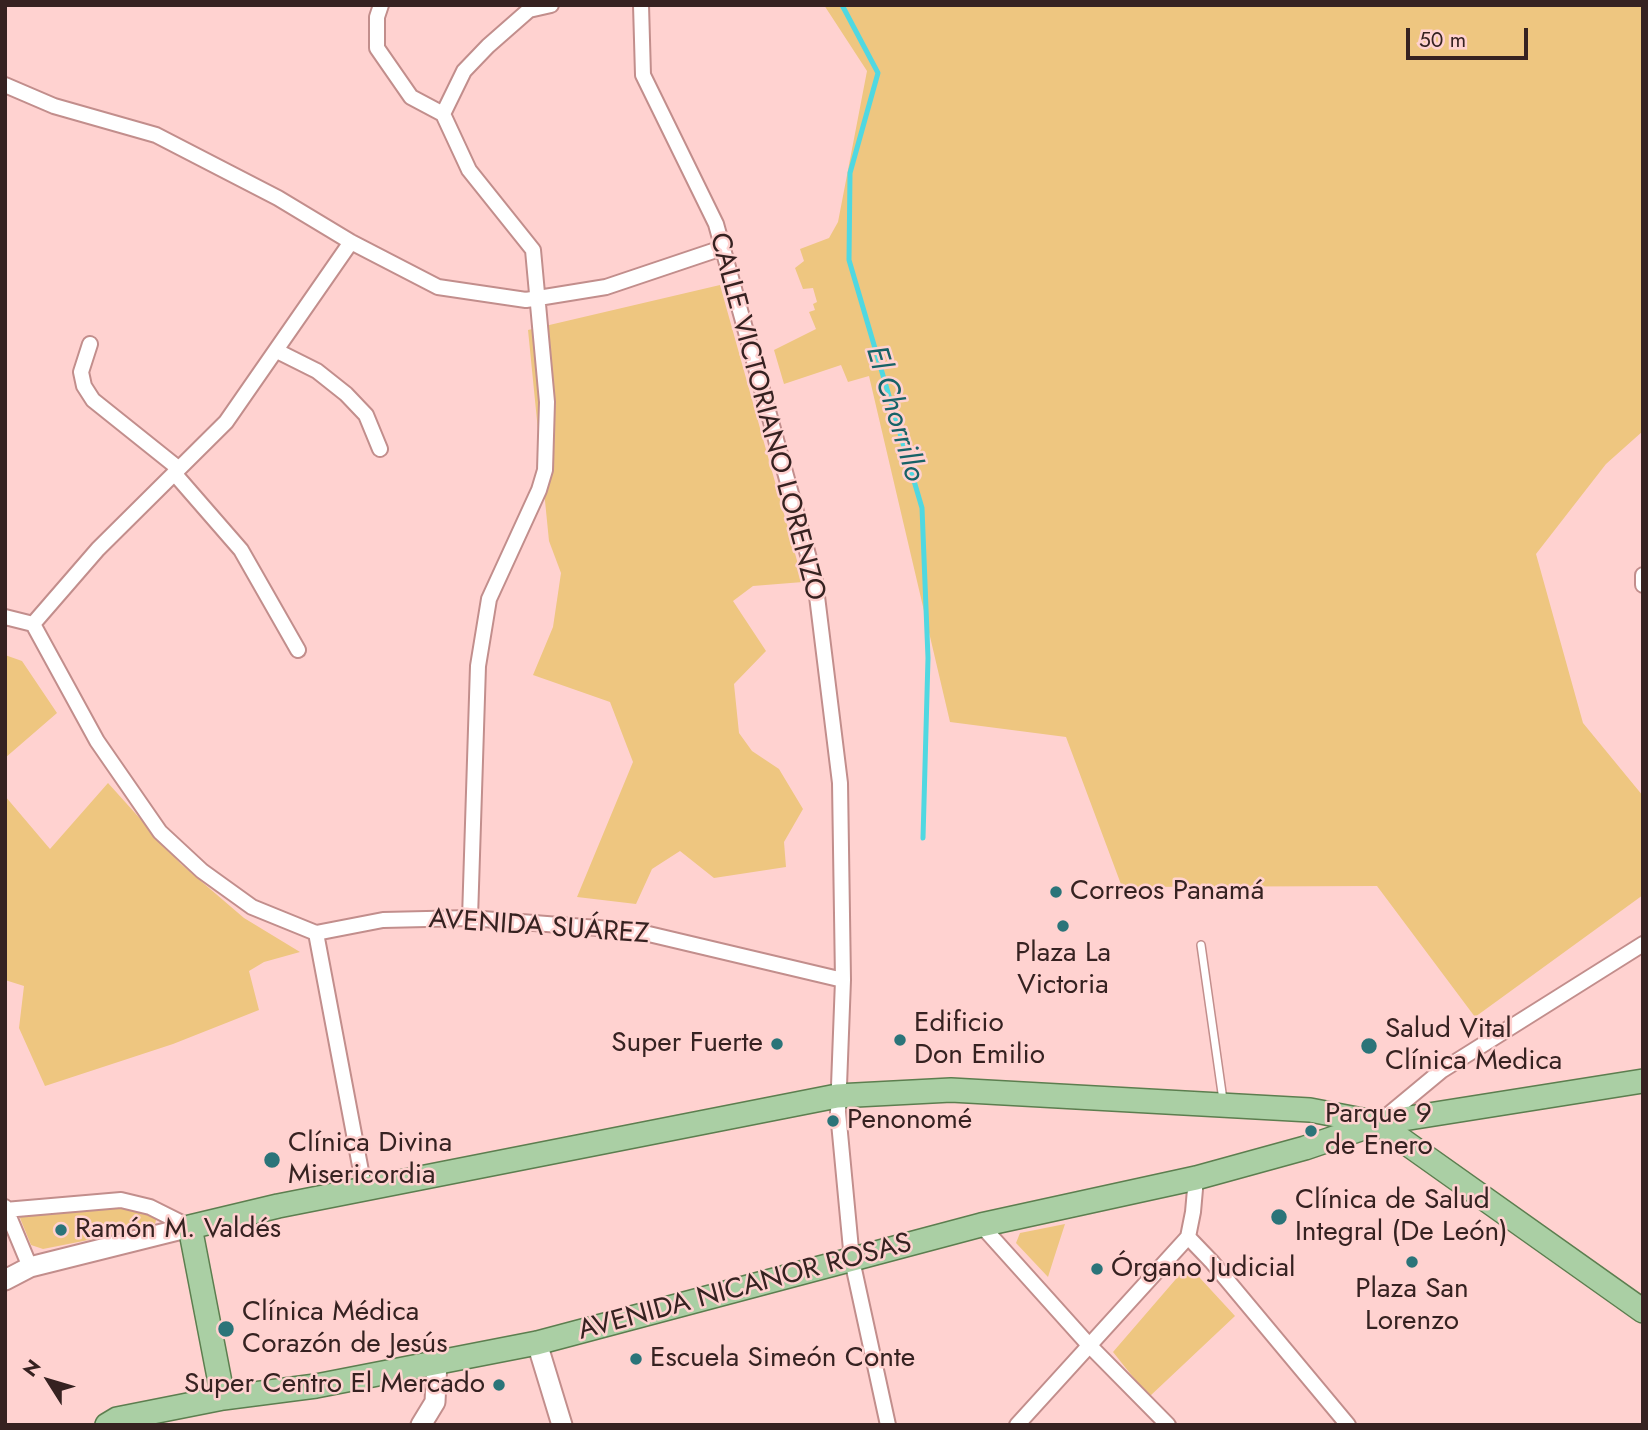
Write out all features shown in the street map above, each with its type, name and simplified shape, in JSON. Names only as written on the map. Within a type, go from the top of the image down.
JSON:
[{"type":"main road","points":[[5,1280],[30,1267],[365,1187],[837,1096],[951,1090],[1310,1110],[1378,1123],[1643,1081]]},
{"type":"main road","points":[[1378,1123],[1643,1311]]},
{"type":"main road","name":"AVENIDA NICANOR ROSAS","points":[[107,1425],[117,1419],[161,1418],[223,1398],[316,1386],[537,1343],[981,1225],[1196,1178],[1305,1148],[1378,1123]]},
{"type":"main road","points":[[190,1227],[223,1398]]},
{"type":"main road","points":[[537,1343],[562,1425]]},
{"type":"main road","points":[[421,1425],[435,1402],[437,1361]]},
{"type":"street","points":[[381,5],[377,17],[377,48],[411,97],[443,114],[469,170],[533,250],[538,298],[547,402],[545,470],[539,490],[499,574],[484,622],[478,666],[470,918]]},
{"type":"street","points":[[443,114],[464,71],[488,46],[528,10],[551,5]]},
{"type":"street","name":"CALLE VICTORIANO LORENZO","points":[[641,5],[643,75],[716,224],[815,580],[840,783],[843,979],[837,1096],[852,1260],[888,1425]]},
{"type":"street","points":[[5,85],[54,106],[156,135],[278,198],[351,242],[438,287],[526,300],[606,287],[722,248]]},
{"type":"street","points":[[33,624],[98,549],[226,422],[351,242]]},
{"type":"street","points":[[90,344],[81,372],[84,386],[93,400],[176,470],[241,550],[298,650]]},
{"type":"street","points":[[277,351],[317,371],[346,394],[366,415],[380,449]]},
{"type":"street","points":[[1643,575],[1643,585]]},
{"type":"street","points":[[5,617],[33,624],[97,741],[160,832],[202,871],[252,907],[316,933],[365,1187]]},
{"type":"street","name":"AVENIDA SUÁREZ","points":[[316,933],[383,920],[470,918],[636,931],[843,979]]},
{"type":"street","points":[[1378,1123],[1441,1071],[1643,944]]},
{"type":"street","points":[[1017,1425],[1188,1237],[1194,1212],[1196,1178]]},
{"type":"street","points":[[30,1267],[6,1209],[121,1200],[150,1207],[190,1227]]},
{"type":"street","points":[[981,1225],[1088,1344],[1168,1425]]},
{"type":"street","points":[[1188,1237],[1349,1425]]},
{"type":"lane","points":[[1201,945],[1223,1104]]},
{"type":"shaded area","points":[[824,5],[1643,5],[1643,431],[1606,464],[1536,554],[1583,723],[1643,796],[1643,895],[1475,1017],[1377,886],[1122,887],[1066,737],[950,722],[869,376],[848,382],[841,365],[784,384],[774,350],[816,329],[809,312],[815,310],[813,304],[817,302],[813,288],[803,289],[795,268],[804,261],[800,249],[829,238],[838,222],[867,71]]},
{"type":"shaded area","points":[[720,285],[803,582],[753,586],[733,601],[766,651],[734,684],[739,733],[752,751],[779,769],[803,809],[784,842],[786,867],[714,878],[680,851],[652,869],[636,904],[577,897],[633,762],[610,702],[533,675],[553,627],[561,573],[549,541],[528,330]]},
{"type":"shaded area","points":[[5,655],[22,661],[57,713],[5,758]]},
{"type":"shaded area","points":[[108,783],[181,864],[244,918],[300,952],[264,962],[249,971],[259,1010],[173,1044],[45,1086],[19,1028],[24,986],[5,980],[5,796],[50,849]]},
{"type":"shaded area","points":[[131,1206],[157,1217],[154,1227],[43,1249],[31,1245],[20,1218],[21,1214]]},
{"type":"shaded area","points":[[1065,1224],[1048,1277],[1016,1243],[1020,1233]]},
{"type":"shaded area","points":[[1188,1265],[1235,1316],[1149,1397],[1113,1352]]},
{"type":"waterway","name":"El Chorrillo","points":[[842,5],[878,73],[850,173],[849,260],[922,508],[928,658],[923,838]]},
{"type":"place","name":"Correos Panamá","points":[[1056,892]]},
{"type":"place","name":"Plaza La Victoria","points":[[1063,926]]},
{"type":"place","name":"Edificio Don Emilio","points":[[900,1040]]},
{"type":"place","name":"Super Fuerte","points":[[777,1044]]},
{"type":"place","name":"Salud Vital Clínica Medica","points":[[1369,1046]]},
{"type":"place","name":"Penonomé","points":[[833,1121]]},
{"type":"place","name":"Parque 9 de Enero","points":[[1311,1131]]},
{"type":"place","name":"Clínica Divina Misericordia","points":[[272,1160]]},
{"type":"place","name":"Clínica de Salud Integral (De León)","points":[[1279,1217]]},
{"type":"place","name":"Ramón M. Valdés","points":[[61,1230]]},
{"type":"place","name":"Plaza San Lorenzo","points":[[1412,1262]]},
{"type":"place","name":"Órgano Judicial","points":[[1097,1269]]},
{"type":"place","name":"Clínica Médica Corazón de Jesús","points":[[226,1329]]},
{"type":"place","name":"Escuela Simeón Conte","points":[[636,1359]]},
{"type":"place","name":"Super Centro El Mercado","points":[[499,1385]]}]
